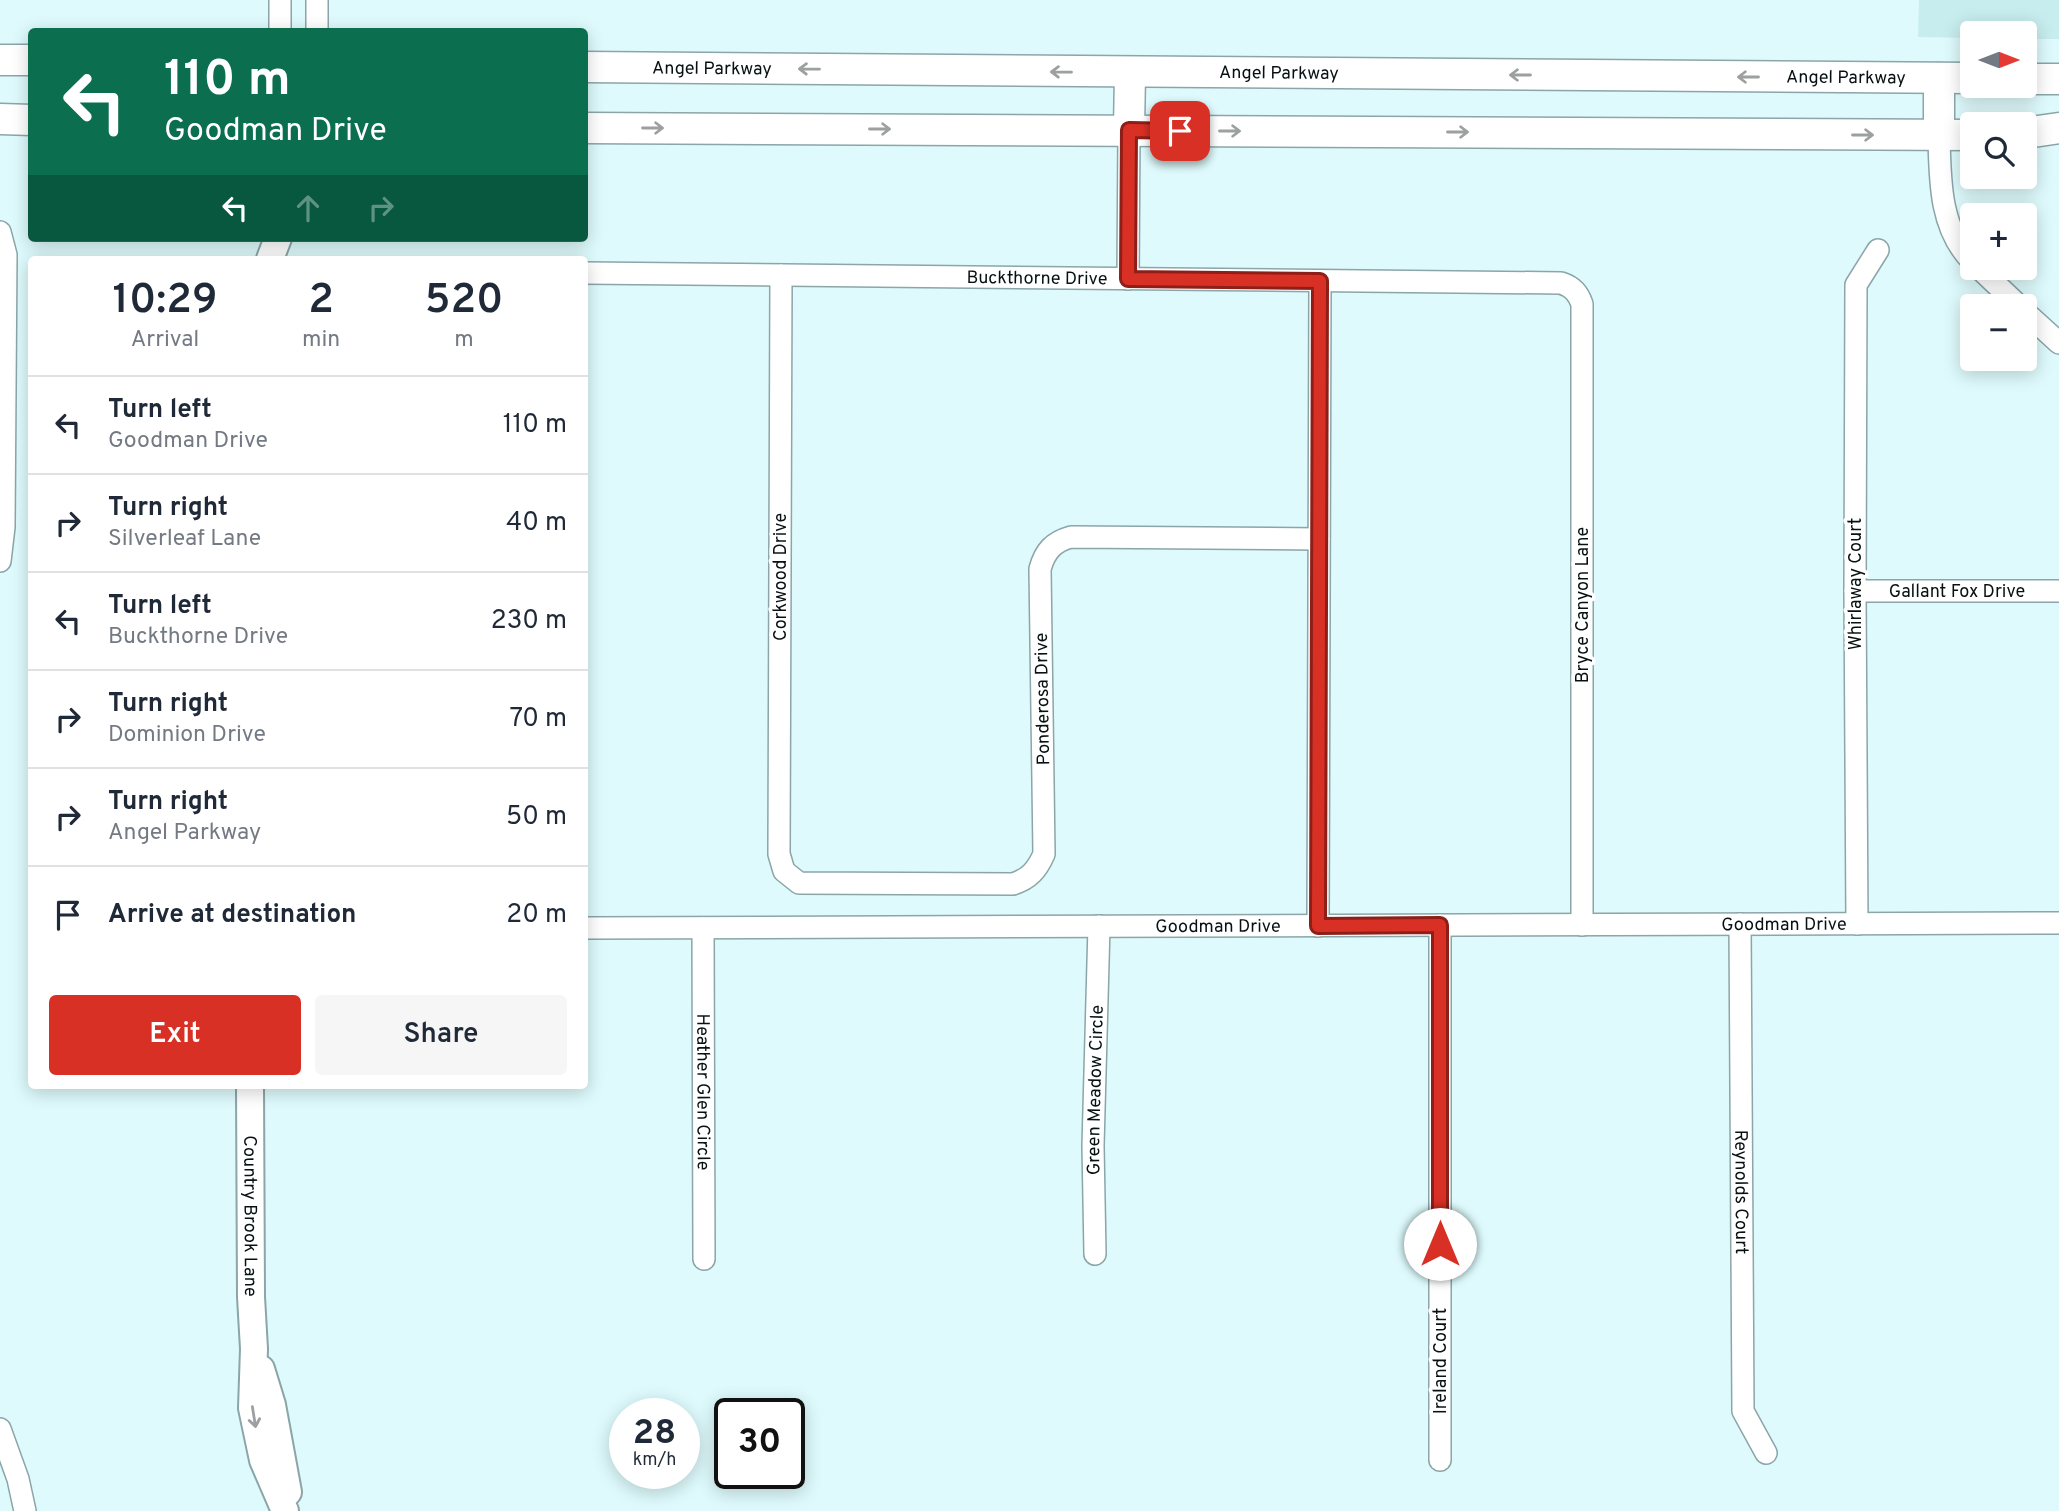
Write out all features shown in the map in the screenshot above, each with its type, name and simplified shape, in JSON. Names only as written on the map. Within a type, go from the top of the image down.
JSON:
[{"type":"main road","points":[[0,60],[28,60]]},
{"type":"main road","name":"Angel Parkway","points":[[588,66],[1960,79]]},
{"type":"main road","points":[[1129,73],[1129,130]]},
{"type":"main road","points":[[1938,78],[1939,135]]},
{"type":"main road","points":[[2037,79],[2059,79]]},
{"type":"main road","points":[[0,119],[28,120]]},
{"type":"main road","points":[[588,128],[1960,135]]},
{"type":"main road","points":[[2037,131],[2059,128]]},
{"type":"street","points":[[280,0],[280,28]]},
{"type":"street","points":[[317,0],[317,28]]},
{"type":"street","points":[[1128,279],[1129,130]]},
{"type":"street","points":[[1939,135],[1943,204],[1960,244]]},
{"type":"street","points":[[0,232],[6,255],[0,561]]},
{"type":"street","name":"Whirlaway Court","points":[[1857,924],[1856,285],[1878,250]]},
{"type":"street","name":"Buckthorne Drive","points":[[588,273],[1560,283],[1572,288]]},
{"type":"street","name":"Corkwood Drive","points":[[782,275],[779,854],[780,863],[788,876]]},
{"type":"street","points":[[1992,280],[2006,294]]},
{"type":"street","points":[[1318,926],[1320,281]]},
{"type":"street","name":"Bryce Canyon Lane","points":[[1572,288],[1582,304],[1582,925]]},
{"type":"street","points":[[2037,323],[2059,344]]},
{"type":"street","name":"Ponderosa Drive","points":[[788,876],[799,883],[808,884],[1013,884],[1033,874],[1044,854],[1040,569],[1043,558],[1059,540],[1071,537],[1319,539]]},
{"type":"street","name":"Gallant Fox Drive","points":[[1855,591],[2059,591]]},
{"type":"street","name":"Goodman Drive","points":[[588,928],[2059,923]]},
{"type":"street","name":"Reynolds Court","points":[[1740,924],[1742,1411],[1766,1453]]},
{"type":"street","name":"Ireland Court","points":[[1440,925],[1440,1460]]},
{"type":"street","name":"Green Meadow Circle","points":[[1095,1254],[1093,1146],[1099,926]]},
{"type":"street","name":"Heather Glen Circle","points":[[703,928],[704,1259]]},
{"type":"street","name":"Country Brook Lane","points":[[250,1089],[251,1297],[254,1349],[272,1405],[288,1511]]},
{"type":"street","points":[[0,1429],[18,1479],[25,1511]]},
{"type":"shaded area","points":[[1919,0],[2059,0],[2059,39],[2037,39],[2037,21],[1960,21],[1960,38],[1918,37]]},
{"type":"route","points":[[1180,131],[1129,130],[1128,279],[1320,281],[1318,926],[1440,925],[1440,1244]]}]
